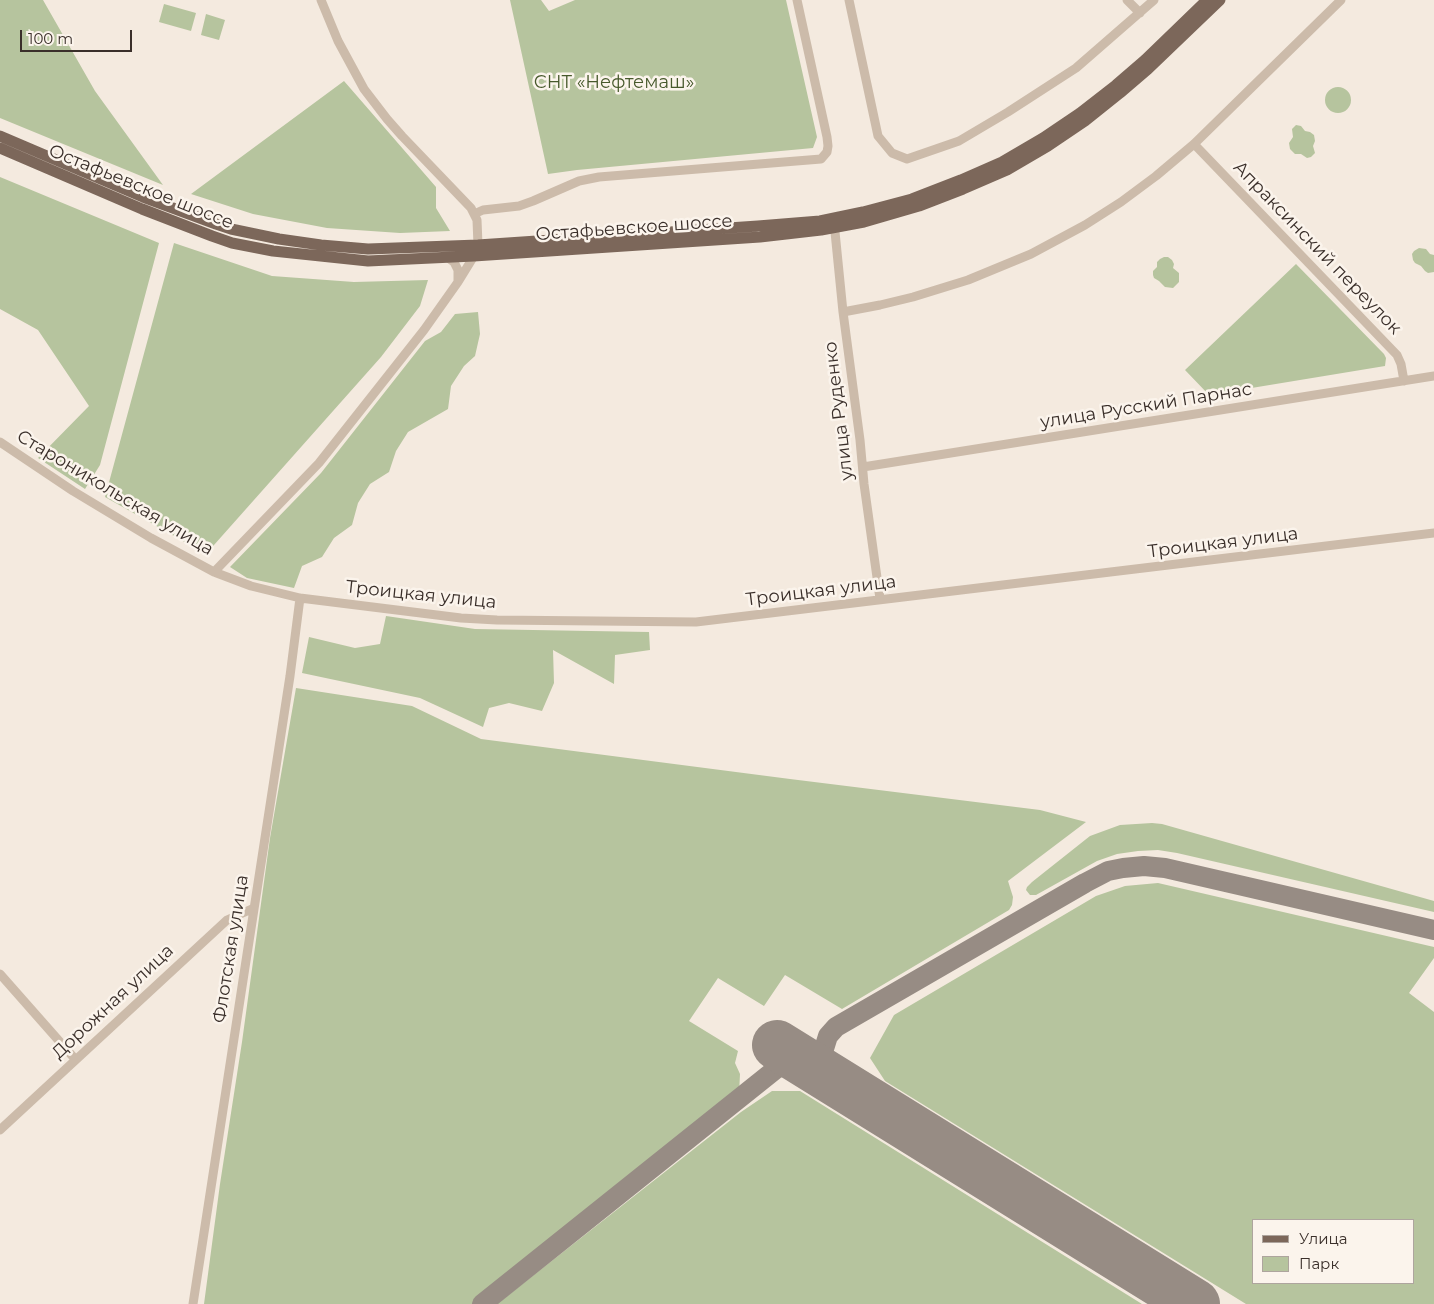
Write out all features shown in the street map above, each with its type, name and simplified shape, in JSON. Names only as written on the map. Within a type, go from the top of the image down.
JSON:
[{"type":"main road","name":"Остафьевское шоссе","points":[[834,223],[953,183],[1002,162],[1043,138],[1080,113],[1116,85],[1145,60],[1207,0]]},
{"type":"main road","name":"Остафьевское шоссе","points":[[0,136],[143,197],[231,229],[287,240],[368,249],[476,250],[760,237],[834,223],[864,222],[919,206],[1007,170],[1086,121],[1148,69],[1220,0]]},
{"type":"main road","name":"Остафьевское шоссе","points":[[0,148],[142,209],[232,243],[273,251],[368,261],[448,257],[476,250]]},
{"type":"street","points":[[214,572],[319,463],[424,330],[458,282],[476,250],[478,235],[474,214],[467,203],[387,119],[364,89],[338,41],[321,0]]},
{"type":"street","points":[[474,214],[483,210],[519,206],[579,181],[599,177],[821,159],[827,152],[827,137],[797,0]]},
{"type":"street","points":[[849,0],[878,136],[892,153],[907,159],[959,140],[1008,112],[1076,68],[1154,0]]},
{"type":"street","points":[[1127,0],[1140,13]]},
{"type":"street","points":[[844,312],[941,289],[991,271],[1031,254],[1085,225],[1121,202],[1156,176],[1194,144],[1341,0]]},
{"type":"street","name":"Апраксинский переулок","points":[[1194,144],[1397,355],[1401,364],[1404,381]]},
{"type":"street","name":"улица Руденко","points":[[834,223],[880,599]]},
{"type":"street","points":[[448,257],[454,262],[458,270],[458,282]]},
{"type":"street","name":"улица Русский Парнас","points":[[863,467],[1434,376]]},
{"type":"street","name":"Староникольская улица","points":[[0,442],[151,538],[214,572]]},
{"type":"street","name":"Троицкая улица","points":[[214,572],[251,586],[300,598],[461,618],[696,622],[1434,533]]},
{"type":"street","name":"Флотская улица","points":[[193,1304],[300,598]]},
{"type":"street","name":"Дорожная улица","points":[[0,1130],[226,920],[254,908]]},
{"type":"street","points":[[0,974],[75,1059]]},
{"type":"green space","points":[[0,0],[43,0],[95,91],[163,185],[0,118]]},
{"type":"green space","name":"СНТ «Нефтемаш»","points":[[510,0],[541,0],[549,11],[575,0],[786,0],[817,137],[813,148],[548,174]]},
{"type":"green space","points":[[164,4],[196,13],[191,31],[159,22]]},
{"type":"green space","points":[[206,14],[225,20],[219,40],[201,35]]},
{"type":"green space","points":[[344,81],[436,187],[436,208],[450,231],[400,233],[327,228],[253,214],[191,194]]},
{"type":"green space","points":[[1338,87],[1347,91],[1351,100],[1347,109],[1338,113],[1329,109],[1325,100],[1329,91]]},
{"type":"green space","points":[[1296,125],[1301,126],[1305,131],[1314,135],[1315,141],[1313,146],[1315,153],[1311,157],[1307,158],[1301,154],[1295,154],[1290,149],[1289,143],[1293,137],[1292,129]]},
{"type":"green space","points":[[0,177],[159,243],[100,465],[85,489],[38,458],[89,406],[38,330],[0,309]]},
{"type":"green space","points":[[174,243],[272,276],[354,282],[428,280],[420,306],[381,357],[206,554],[105,497]]},
{"type":"green space","points":[[1419,248],[1426,249],[1430,254],[1434,255],[1434,272],[1428,273],[1413,260],[1412,254]]},
{"type":"green space","points":[[1164,257],[1172,260],[1173,268],[1179,273],[1179,282],[1173,288],[1165,287],[1153,275],[1157,262]]},
{"type":"green space","points":[[1296,264],[1384,354],[1386,358],[1385,366],[1209,395],[1185,370]]},
{"type":"green space","points":[[478,312],[480,334],[475,356],[464,366],[451,386],[448,409],[408,432],[396,451],[389,472],[370,484],[358,503],[352,525],[334,538],[322,557],[302,566],[294,588],[247,578],[230,567],[321,473],[425,341],[441,332],[455,314]]},
{"type":"green space","points":[[386,616],[475,629],[649,632],[650,650],[615,655],[614,684],[553,650],[554,683],[542,711],[509,703],[489,708],[483,727],[420,698],[302,673],[309,637],[355,648],[380,644]]},
{"type":"green space","points":[[296,688],[412,706],[481,739],[1040,810],[1086,822],[1008,881],[1013,897],[1009,910],[842,1009],[785,975],[764,1006],[718,978],[689,1021],[738,1051],[735,1063],[740,1074],[739,1094],[474,1304],[204,1304],[270,838]]},
{"type":"green space","points":[[1162,824],[1434,901],[1434,912],[1158,850],[1117,854],[1097,861],[1036,895],[1030,895],[1026,890],[1032,882],[1090,836],[1120,825]]},
{"type":"green space","points":[[1158,883],[1434,947],[1434,958],[1409,993],[1434,1012],[1434,1304],[1246,1304],[885,1081],[870,1058],[894,1015],[1096,896],[1125,886]]},
{"type":"green space","points":[[772,1091],[800,1091],[1142,1304],[497,1304],[741,1112]]},
{"type":"taxiway","points":[[835,1082],[828,1072],[823,1052],[828,1036],[836,1027],[1108,871],[1144,866],[1165,868],[1434,930]]},
{"type":"taxiway","points":[[482,1304],[776,1069],[802,1060]]},
{"type":"runway","points":[[777,1045],[1195,1304]]}]
